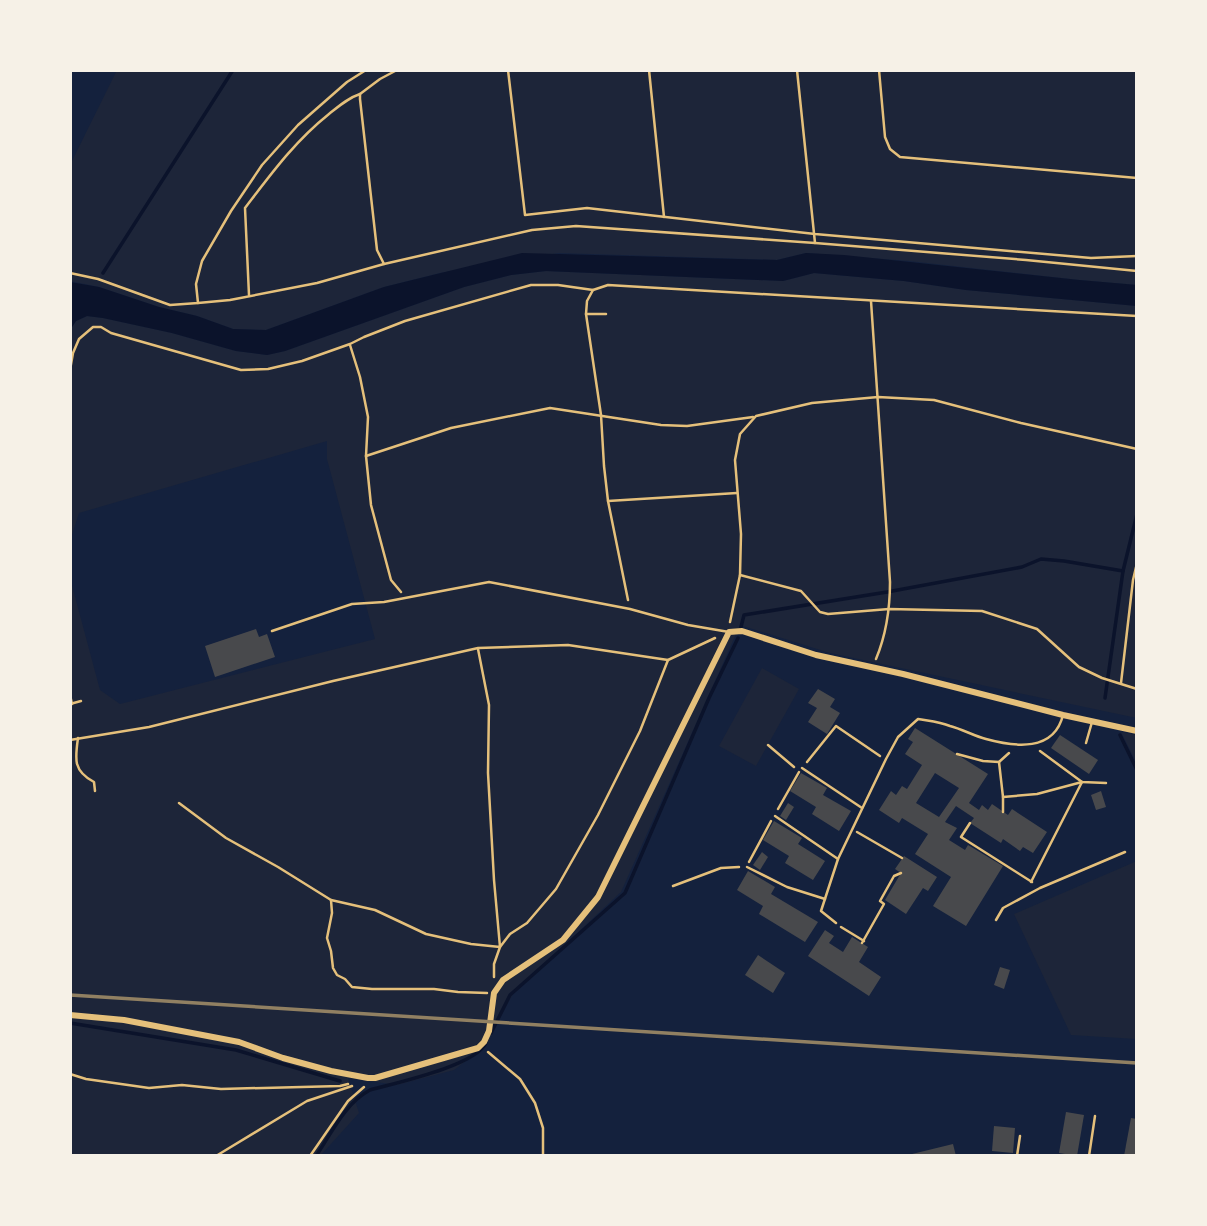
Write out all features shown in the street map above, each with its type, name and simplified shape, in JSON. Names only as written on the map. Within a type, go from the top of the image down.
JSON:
[{"type":"street","points":[[70,1015],[124,1020],[239,1042],[283,1058],[371,1078],[478,1048],[489,1031],[494,993],[503,980],[563,940],[598,897],[729,632],[742,631],[816,655],[1137,731]]},
{"type":"lane","points":[[272,631],[352,604],[384,602],[489,582],[630,609],[688,625],[729,632]]},
{"type":"lane","points":[[836,923],[821,911],[838,859],[898,737],[918,719],[949,725],[985,739],[1017,746],[1034,744],[1048,740],[1060,727],[1063,715]]},
{"type":"lane","points":[[1086,743],[1091,722]]},
{"type":"lane","points":[[801,770],[862,808]]},
{"type":"lane","points":[[775,816],[838,859]]},
{"type":"lane","points":[[996,920],[1003,908],[1040,888],[1125,852]]},
{"type":"lane","points":[[747,867],[787,887],[825,898]]},
{"type":"path","points":[[198,303],[196,284],[202,261],[262,165],[298,125],[347,82],[366,70]]},
{"type":"path","points":[[249,297],[245,208],[285,155],[308,132],[349,97],[360,94],[397,70]]},
{"type":"path","points":[[508,70],[525,215],[587,208],[815,234],[1091,258],[1137,256]]},
{"type":"path","points":[[649,70],[664,217]]},
{"type":"path","points":[[797,70],[815,243]]},
{"type":"path","points":[[879,70],[885,137],[890,149],[900,157],[1137,178]]},
{"type":"path","points":[[360,94],[377,250],[384,264]]},
{"type":"path","points":[[70,273],[98,279],[170,305],[198,303],[249,297],[317,284],[384,264],[532,230],[576,226],[815,243],[1137,271]]},
{"type":"path","points":[[70,370],[79,338],[93,327],[101,327],[111,333],[241,370],[268,369],[302,361],[405,321],[531,285],[558,285],[593,290],[608,285],[1137,316]]},
{"type":"path","points":[[593,290],[587,301],[586,314],[601,415],[608,501],[630,609]]},
{"type":"path","points":[[870,300],[890,582],[889,609],[880,650]]},
{"type":"path","points":[[586,314],[606,314]]},
{"type":"path","points":[[350,344],[368,417],[366,456],[371,505],[391,580],[405,597]]},
{"type":"path","points":[[366,456],[451,428],[550,408],[661,425],[687,426],[756,416],[813,403],[878,397],[934,400],[1137,449]]},
{"type":"path","points":[[70,740],[149,727],[478,648],[568,645],[668,660],[729,632],[740,575],[741,534],[735,460],[740,434],[756,416]]},
{"type":"path","points":[[608,501],[737,493]]},
{"type":"path","points":[[1121,683],[1137,563]]},
{"type":"path","points":[[740,575],[801,591],[820,612],[828,614],[889,609],[982,611],[1037,629],[1079,667],[1137,690]]},
{"type":"path","points":[[478,648],[489,705],[488,773],[500,947]]},
{"type":"path","points":[[331,900],[332,913],[327,938],[333,968],[337,975],[352,987],[494,993],[494,964],[500,947],[510,934],[527,923],[556,888],[598,815],[640,731],[668,660]]},
{"type":"path","points":[[70,695],[71,704],[81,701]]},
{"type":"path","points":[[673,886],[721,867],[747,867],[801,770],[836,726],[886,759]]},
{"type":"path","points":[[78,738],[78,768],[85,777],[94,782],[95,791]]},
{"type":"path","points":[[1034,744],[1082,782]]},
{"type":"path","points":[[768,745],[801,770]]},
{"type":"path","points":[[957,754],[999,762],[1017,746]]},
{"type":"path","points":[[999,762],[1003,812]]},
{"type":"path","points":[[1031,882],[1082,782]]},
{"type":"path","points":[[1003,797],[1037,794],[1082,782],[1106,782]]},
{"type":"path","points":[[179,803],[226,838],[331,900],[376,910],[426,934],[500,947]]},
{"type":"path","points":[[970,823],[961,836],[1040,888]]},
{"type":"path","points":[[852,828],[902,859]]},
{"type":"path","points":[[836,923],[863,942],[884,904],[880,901],[894,876],[901,873]]},
{"type":"path","points":[[487,1051],[520,1079],[535,1103],[543,1128],[543,1156]]},
{"type":"path","points":[[70,1074],[86,1079],[149,1088],[182,1085],[221,1089],[340,1086],[371,1078]]},
{"type":"path","points":[[310,1156],[348,1101],[371,1078]]},
{"type":"path","points":[[216,1156],[307,1101],[352,1086]]},
{"type":"path","points":[[1088,1156],[1095,1116]]},
{"type":"path","points":[[1017,1156],[1020,1136]]},
{"type":"shaded area","points":[[117,70],[1137,70],[1137,285],[806,253],[777,260],[559,253],[440,273],[384,287],[266,330],[233,329],[99,287],[70,281],[70,165]]},
{"type":"shaded area","points":[[522,253],[777,260],[806,253],[844,255],[1137,285],[1137,306],[814,273],[783,281],[546,271],[511,275],[464,287],[267,355],[236,351],[103,318],[87,316],[76,321],[70,330],[70,282],[99,287],[233,329],[266,330],[384,287]]},
{"type":"shaded area","points":[[546,271],[783,281],[814,273],[1137,306],[1137,718],[830,653],[740,625],[621,892],[515,991],[487,1045],[454,1070],[397,1085],[348,1078],[359,1113],[320,1156],[70,1156],[70,578],[100,690],[120,704],[375,639],[327,459],[327,441],[79,513],[70,541],[70,330],[76,321],[87,316],[103,318],[236,351],[267,355],[464,287],[511,275]]},
{"type":"shaded area","points":[[762,668],[799,689],[756,766],[719,746]]},
{"type":"shaded area","points":[[1121,732],[1137,735],[1137,764]]},
{"type":"shaded area","points":[[1137,861],[1137,1039],[1071,1035],[1014,914]]},
{"type":"building","points":[[256,629],[259,637],[267,634],[275,657],[215,677],[205,646]]},
{"type":"building","points":[[818,689],[835,699],[830,707],[840,713],[827,734],[808,722],[817,708],[808,703]]},
{"type":"building","points":[[915,728],[988,774],[969,803],[979,810],[982,805],[988,810],[992,804],[1008,815],[1012,809],[1047,832],[1033,853],[1023,847],[1020,851],[1003,839],[1001,843],[970,823],[974,818],[956,806],[945,822],[957,828],[949,840],[965,850],[968,845],[1003,866],[966,926],[933,906],[951,877],[915,854],[928,834],[902,818],[899,823],[879,810],[891,791],[896,795],[902,786],[907,789],[922,765],[905,754],[913,742],[908,739]],"holes":[[[935,773],[959,788],[939,817],[916,803]]]},
{"type":"building","points":[[1060,735],[1098,760],[1089,774],[1051,748]]},
{"type":"building","points":[[801,773],[827,788],[823,795],[851,811],[839,831],[812,814],[816,807],[790,791]]},
{"type":"building","points":[[1101,791],[1106,807],[1096,810],[1091,795]]},
{"type":"building","points":[[788,803],[794,807],[786,820],[780,816]]},
{"type":"building","points":[[774,821],[802,838],[798,844],[825,861],[813,880],[785,863],[789,856],[763,840]]},
{"type":"building","points":[[762,852],[768,857],[760,870],[753,865]]},
{"type":"building","points":[[904,856],[937,877],[928,891],[923,888],[906,914],[885,900],[901,873],[895,869]]},
{"type":"building","points":[[748,871],[775,887],[771,894],[818,922],[805,942],[759,914],[763,906],[737,890]]},
{"type":"building","points":[[825,930],[834,936],[829,943],[843,952],[852,937],[868,947],[859,962],[881,977],[869,996],[808,956]]},
{"type":"building","points":[[758,955],[785,973],[773,993],[745,975]]},
{"type":"building","points":[[1000,967],[1010,970],[1004,989],[994,985]]},
{"type":"building","points":[[1066,1112],[1084,1115],[1077,1156],[1059,1153]]},
{"type":"building","points":[[1131,1118],[1137,1119],[1137,1156],[1124,1156]]},
{"type":"building","points":[[994,1126],[1015,1128],[1013,1153],[992,1151]]},
{"type":"building","points":[[953,1144],[956,1156],[908,1156],[908,1155]]},
{"type":"waterway","points":[[103,273],[233,70]]},
{"type":"waterway","points":[[1105,698],[1123,571],[1137,514]]},
{"type":"waterway","points":[[741,627],[744,615],[1022,567],[1041,559],[1123,571]]},
{"type":"waterway","points":[[491,1033],[510,995],[625,893],[709,698],[738,638]]},
{"type":"waterway","points":[[1120,735],[1137,770]]},
{"type":"waterway","points":[[70,1023],[236,1050],[340,1081]]},
{"type":"waterway","points":[[316,1156],[339,1120],[353,1103],[370,1090],[451,1066],[467,1059],[486,1043]]},
{"type":"railway","points":[[70,995],[1137,1063]]}]
